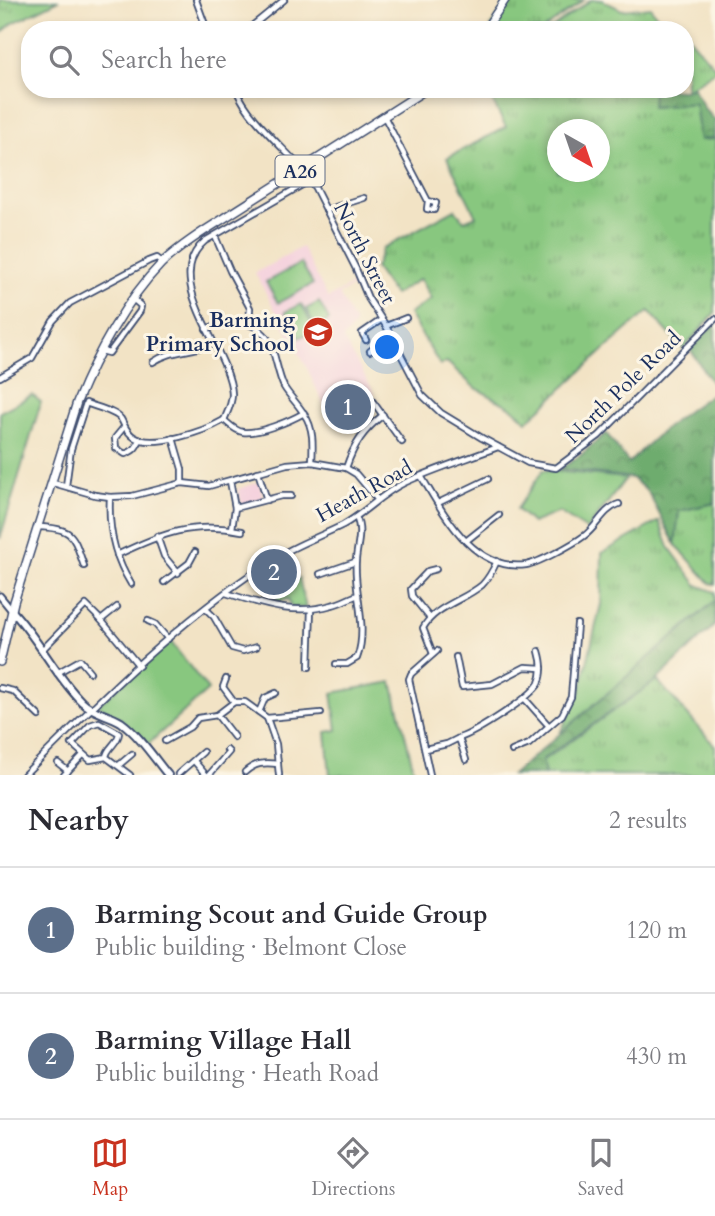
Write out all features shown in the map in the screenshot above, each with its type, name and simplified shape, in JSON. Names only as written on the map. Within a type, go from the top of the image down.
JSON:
[{"type":"main road","points":[[491,21],[505,0]]},
{"type":"main road","name":"A26","points":[[0,662],[3,640],[77,402],[101,351],[134,300],[163,262],[204,231],[414,98]]},
{"type":"main road","points":[[13,612],[29,629],[57,673],[90,709],[125,726],[168,775]]},
{"type":"street","points":[[196,0],[204,21]]},
{"type":"street","points":[[258,21],[284,0]]},
{"type":"street","points":[[66,486],[71,449],[86,402],[118,416],[124,427],[140,440],[159,442],[223,420],[230,407],[232,388],[206,329],[195,298],[189,267],[196,249],[310,181],[239,98]]},
{"type":"street","points":[[385,118],[428,201]]},
{"type":"street","name":"North Street","points":[[302,169],[326,210],[368,298],[427,400],[451,420],[498,447],[528,463],[547,468]]},
{"type":"street","points":[[326,210],[364,198]]},
{"type":"street","points":[[232,213],[238,223]]},
{"type":"street","points":[[215,236],[250,308],[249,324]]},
{"type":"street","points":[[0,377],[32,358],[53,321],[70,303],[149,261],[157,258],[163,262]]},
{"type":"street","points":[[101,351],[108,354],[140,311],[141,306],[134,300]]},
{"type":"street","points":[[386,326],[406,318]]},
{"type":"street","name":"North Pole Road","points":[[547,468],[556,468],[568,462],[599,436],[715,319]]},
{"type":"street","points":[[206,329],[230,320],[260,328],[266,335],[284,386],[310,425],[312,461]]},
{"type":"street","points":[[366,340],[362,332],[382,320]]},
{"type":"street","points":[[370,351],[390,335]]},
{"type":"street","points":[[153,362],[172,352],[196,349],[213,342]]},
{"type":"street","points":[[370,398],[402,442]]},
{"type":"street","points":[[223,420],[236,430],[245,432],[281,423],[304,413]]},
{"type":"street","points":[[346,468],[356,442],[383,415]]},
{"type":"street","points":[[124,427],[115,438],[116,448],[125,454],[134,450],[140,440]]},
{"type":"street","points":[[173,438],[182,469],[182,484]]},
{"type":"street","name":"Heath Road","points":[[24,775],[90,709],[168,639],[225,593],[290,549],[356,517],[377,499],[404,483],[498,447]]},
{"type":"street","points":[[52,483],[110,497],[132,496],[182,484],[208,486],[287,464],[312,461],[346,468],[356,474],[377,499]]},
{"type":"street","points":[[258,472],[267,500]]},
{"type":"street","points":[[421,477],[466,541],[480,553],[497,561],[517,565],[538,561],[582,537],[612,506],[619,503]]},
{"type":"street","points":[[438,503],[488,479]]},
{"type":"street","points":[[230,481],[235,508],[232,528]]},
{"type":"street","points":[[235,508],[291,496]]},
{"type":"street","points":[[110,497],[110,534],[131,584]]},
{"type":"street","points":[[466,541],[499,515]]},
{"type":"street","points":[[336,664],[346,664],[357,658],[362,645],[355,562],[360,530],[356,517]]},
{"type":"street","points":[[37,527],[67,531],[74,537],[80,563]]},
{"type":"street","points":[[117,555],[157,536],[189,529],[232,528],[242,531]]},
{"type":"street","points":[[157,536],[164,556],[178,573]]},
{"type":"street","points":[[164,582],[189,563],[195,552]]},
{"type":"street","points":[[430,775],[409,679],[411,674],[435,653],[423,628],[429,617],[482,585],[497,561]]},
{"type":"street","points":[[320,574],[355,562]]},
{"type":"street","points":[[429,617],[412,596],[411,589],[428,572],[436,569]]},
{"type":"street","points":[[225,593],[282,610],[334,605],[358,595]]},
{"type":"street","points":[[0,596],[13,612]]},
{"type":"street","points":[[42,650],[86,605],[139,666]]},
{"type":"street","points":[[101,620],[117,607]]},
{"type":"street","points":[[206,609],[214,617],[232,648],[243,651],[256,647]]},
{"type":"street","points":[[309,667],[311,609]]},
{"type":"street","points":[[148,621],[155,624],[168,639]]},
{"type":"street","points":[[512,751],[529,744],[562,715],[571,697],[577,624]]},
{"type":"street","points":[[425,749],[447,744],[525,699],[539,683],[542,668],[539,651]]},
{"type":"street","points":[[456,657],[462,687],[485,686],[524,667],[542,668]]},
{"type":"street","points":[[57,673],[80,660],[90,672]]},
{"type":"street","points":[[226,679],[223,687],[234,702]]},
{"type":"street","points":[[0,688],[13,691],[39,716]]},
{"type":"street","points":[[259,712],[265,698],[276,693]]},
{"type":"street","points":[[525,699],[549,726]]},
{"type":"street","points":[[165,741],[190,727],[198,718],[217,715],[234,702],[245,702],[267,718],[276,744],[279,775]]},
{"type":"street","points":[[267,718],[321,713]]},
{"type":"street","points":[[217,715],[234,737]]},
{"type":"street","points":[[106,757],[107,750],[119,733],[99,722],[90,726],[72,744],[90,760],[106,757],[130,775]]},
{"type":"street","points":[[459,738],[466,760]]},
{"type":"street","points":[[194,761],[207,775],[229,752],[227,750]]},
{"type":"street","points":[[178,774],[203,752]]},
{"type":"street","points":[[119,765],[132,754]]},
{"type":"street","points":[[58,763],[66,773],[83,755]]},
{"type":"street","points":[[245,772],[252,765],[267,762],[278,764]]},
{"type":"shaded area","name":"Barming Primary School","points":[[302,247],[328,298],[357,282],[358,284],[339,294],[355,324],[343,339],[375,394],[369,398],[364,393],[361,394],[328,414],[307,368],[255,273]]},
{"type":"shaded area","points":[[259,482],[263,498],[242,505],[238,489]]},
{"type":"green space","points":[[0,0],[59,0],[13,23],[0,34]]},
{"type":"green space","points":[[509,0],[584,0],[555,21],[494,21]]},
{"type":"green space","points":[[591,0],[602,0],[622,10],[650,7],[661,21],[562,21]]},
{"type":"green space","points":[[694,43],[715,67],[715,71],[694,85]]},
{"type":"green space","points":[[694,89],[704,108],[715,120],[714,138],[700,140],[695,103],[652,107],[652,98],[694,98]]},
{"type":"green space","points":[[491,98],[653,98],[653,107],[696,103],[700,140],[715,139],[715,313],[683,349],[649,311],[527,421],[512,408],[474,387],[447,362],[440,365],[409,314],[431,299],[420,279],[394,295],[375,268],[383,248],[455,209],[464,221],[476,216],[447,158],[506,127]]},
{"type":"green space","points":[[301,263],[313,284],[278,303],[266,282]]},
{"type":"green space","points":[[319,302],[329,320],[316,328],[306,309]]},
{"type":"green space","points":[[301,304],[315,330],[299,338],[285,312]]},
{"type":"green space","points":[[715,323],[715,388],[690,349]]},
{"type":"green space","points":[[715,392],[715,503],[679,511],[675,544],[648,492],[632,478],[560,469],[606,433],[629,463],[670,425]]},
{"type":"green space","points":[[32,395],[41,402],[0,539],[0,412]]},
{"type":"green space","points":[[543,470],[626,478],[587,530],[559,512],[532,523],[517,509]]},
{"type":"green space","points":[[715,503],[715,584],[711,584],[675,544],[679,511]]},
{"type":"green space","points":[[659,521],[669,547],[697,585],[715,592],[715,601],[559,735],[580,692],[601,604],[602,553]]},
{"type":"green space","points":[[299,578],[306,608],[291,607],[288,599],[277,602],[273,584]]},
{"type":"green space","points":[[715,601],[715,625],[657,680],[542,760],[545,775],[512,775]]},
{"type":"green space","points":[[170,641],[208,690],[147,745],[121,719],[98,705]]},
{"type":"green space","points":[[657,680],[715,746],[715,775],[545,775],[542,761]]},
{"type":"green space","points":[[392,682],[415,775],[330,775],[326,732],[337,730],[332,693]]},
{"type":"place","name":"Barming Primary School","points":[[318,332]]},
{"type":"place","name":"Barming Scout and Guide Group","points":[[348,407]]},
{"type":"place","name":"Barming Village Hall","points":[[274,572]]}]
